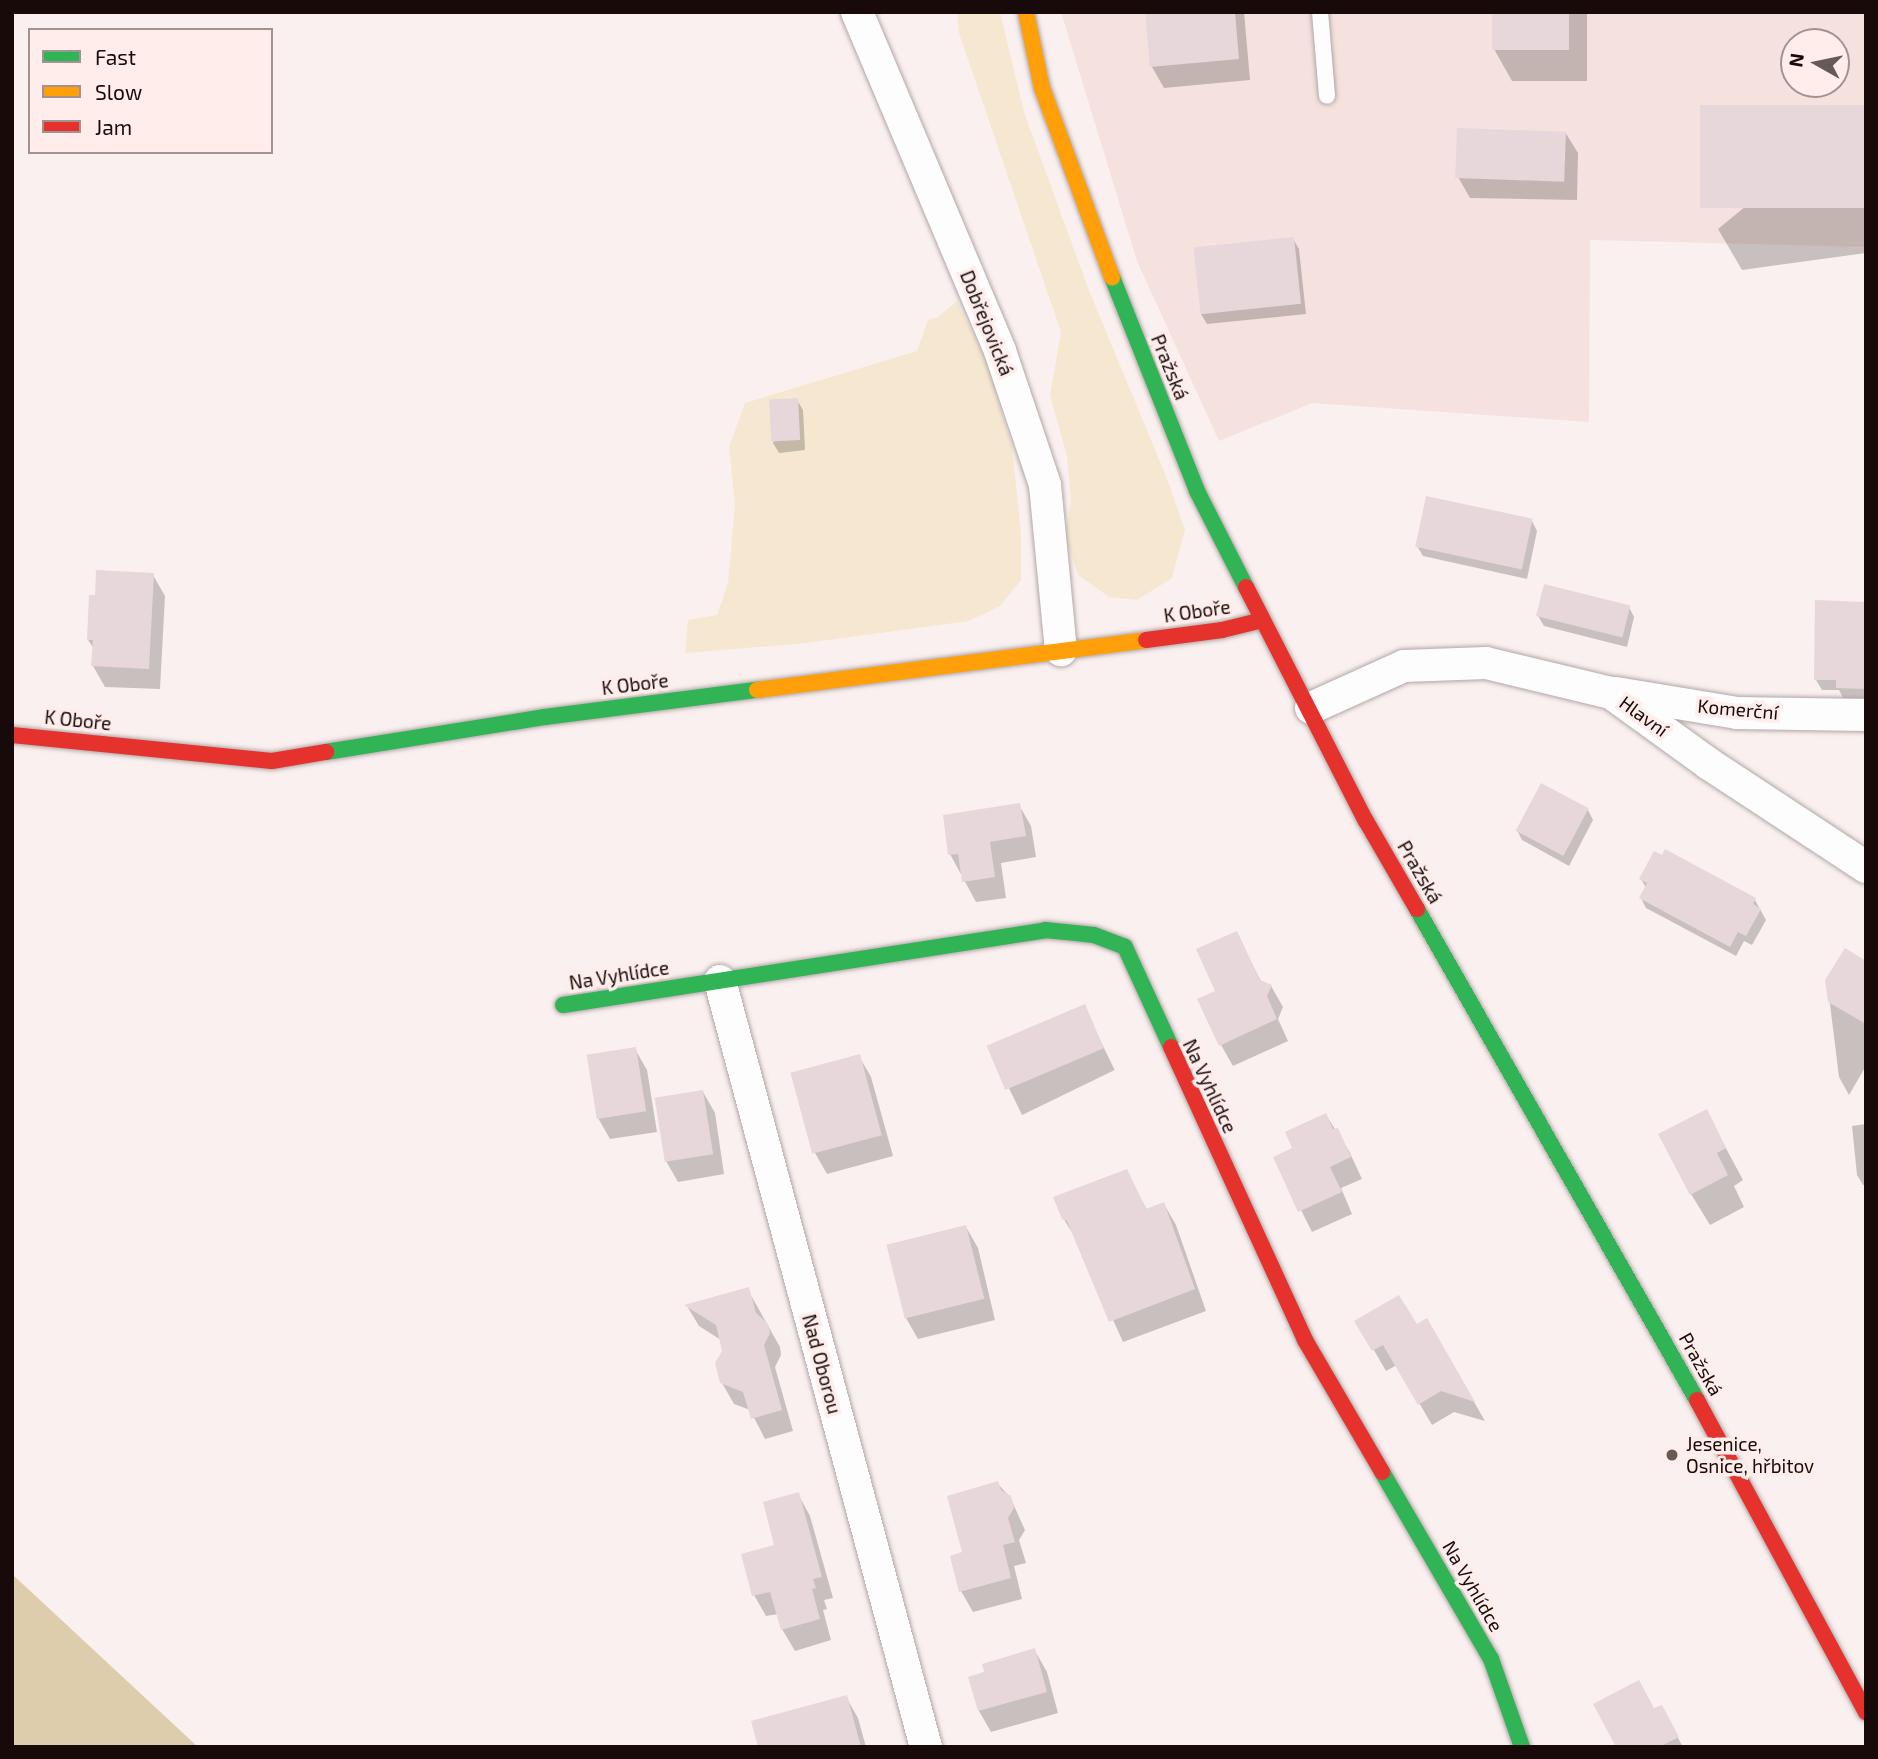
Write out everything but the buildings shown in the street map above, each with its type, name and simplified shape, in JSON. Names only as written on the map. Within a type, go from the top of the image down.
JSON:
[{"type":"street","name":"Dobřejovická","points":[[856,12],[1000,351],[1045,485],[1061,650]]},
{"type":"street","name":"Pražská","points":[[1026,12],[1042,88],[1097,239],[1197,491],[1311,708],[1366,821],[1687,1381],[1866,1712]]},
{"type":"street","name":"K Oboře","points":[[12,735],[272,761],[545,717],[1222,630],[1264,621]]},
{"type":"street","name":"Hlavní","points":[[1311,708],[1404,666],[1486,663],[1611,693],[1709,764],[1866,867]]},
{"type":"street","name":"Komerční","points":[[1611,693],[1737,713],[1866,715]]},
{"type":"street","name":"Na Vyhlídce","points":[[563,1005],[1045,930],[1094,935],[1125,947],[1305,1340],[1491,1659],[1522,1747]]},
{"type":"street","name":"Nad Oborou","points":[[720,981],[926,1747]]},
{"type":"lane","points":[[1321,12],[1327,96]]},
{"type":"shaded area","points":[[957,12],[1000,12],[1024,112],[1088,288],[1166,476],[1185,530],[1172,578],[1137,600],[1109,597],[1078,575],[1065,537],[1071,500],[1067,456],[1050,395],[1061,332],[959,33]]},
{"type":"shaded area","points":[[1061,12],[1866,12],[1866,247],[1590,240],[1589,422],[1312,403],[1219,441],[1137,261]]},
{"type":"shaded area","points":[[957,301],[986,361],[1012,447],[1021,533],[1021,580],[1000,606],[969,621],[806,643],[685,653],[688,620],[717,615],[728,583],[735,504],[729,447],[745,403],[917,351],[928,320],[938,317]]},
{"type":"shaded area","points":[[12,1574],[198,1747],[12,1747]]},
{"type":"traffic: fast","points":[[1112,277],[1197,491],[1246,587]]},
{"type":"traffic: fast","points":[[326,752],[545,717],[757,690]]},
{"type":"traffic: fast","points":[[1417,909],[1697,1400]]},
{"type":"traffic: fast","points":[[563,1005],[1045,930],[1094,935],[1125,947],[1171,1047]]},
{"type":"traffic: fast","points":[[1382,1472],[1491,1659],[1522,1747]]},
{"type":"traffic: slow","points":[[1026,12],[1042,88],[1112,277]]},
{"type":"traffic: slow","points":[[757,690],[1146,640]]},
{"type":"traffic: jam","points":[[1246,587],[1366,821],[1417,909]]},
{"type":"traffic: jam","points":[[1146,640],[1222,630],[1263,620]]},
{"type":"traffic: jam","points":[[12,735],[272,761],[326,752]]},
{"type":"traffic: jam","points":[[1171,1047],[1305,1340],[1382,1472]]},
{"type":"traffic: jam","points":[[1697,1400],[1866,1712]]},
{"type":"place","name":"Jesenice, Osnice, hřbitov","points":[[1672,1455]]}]
